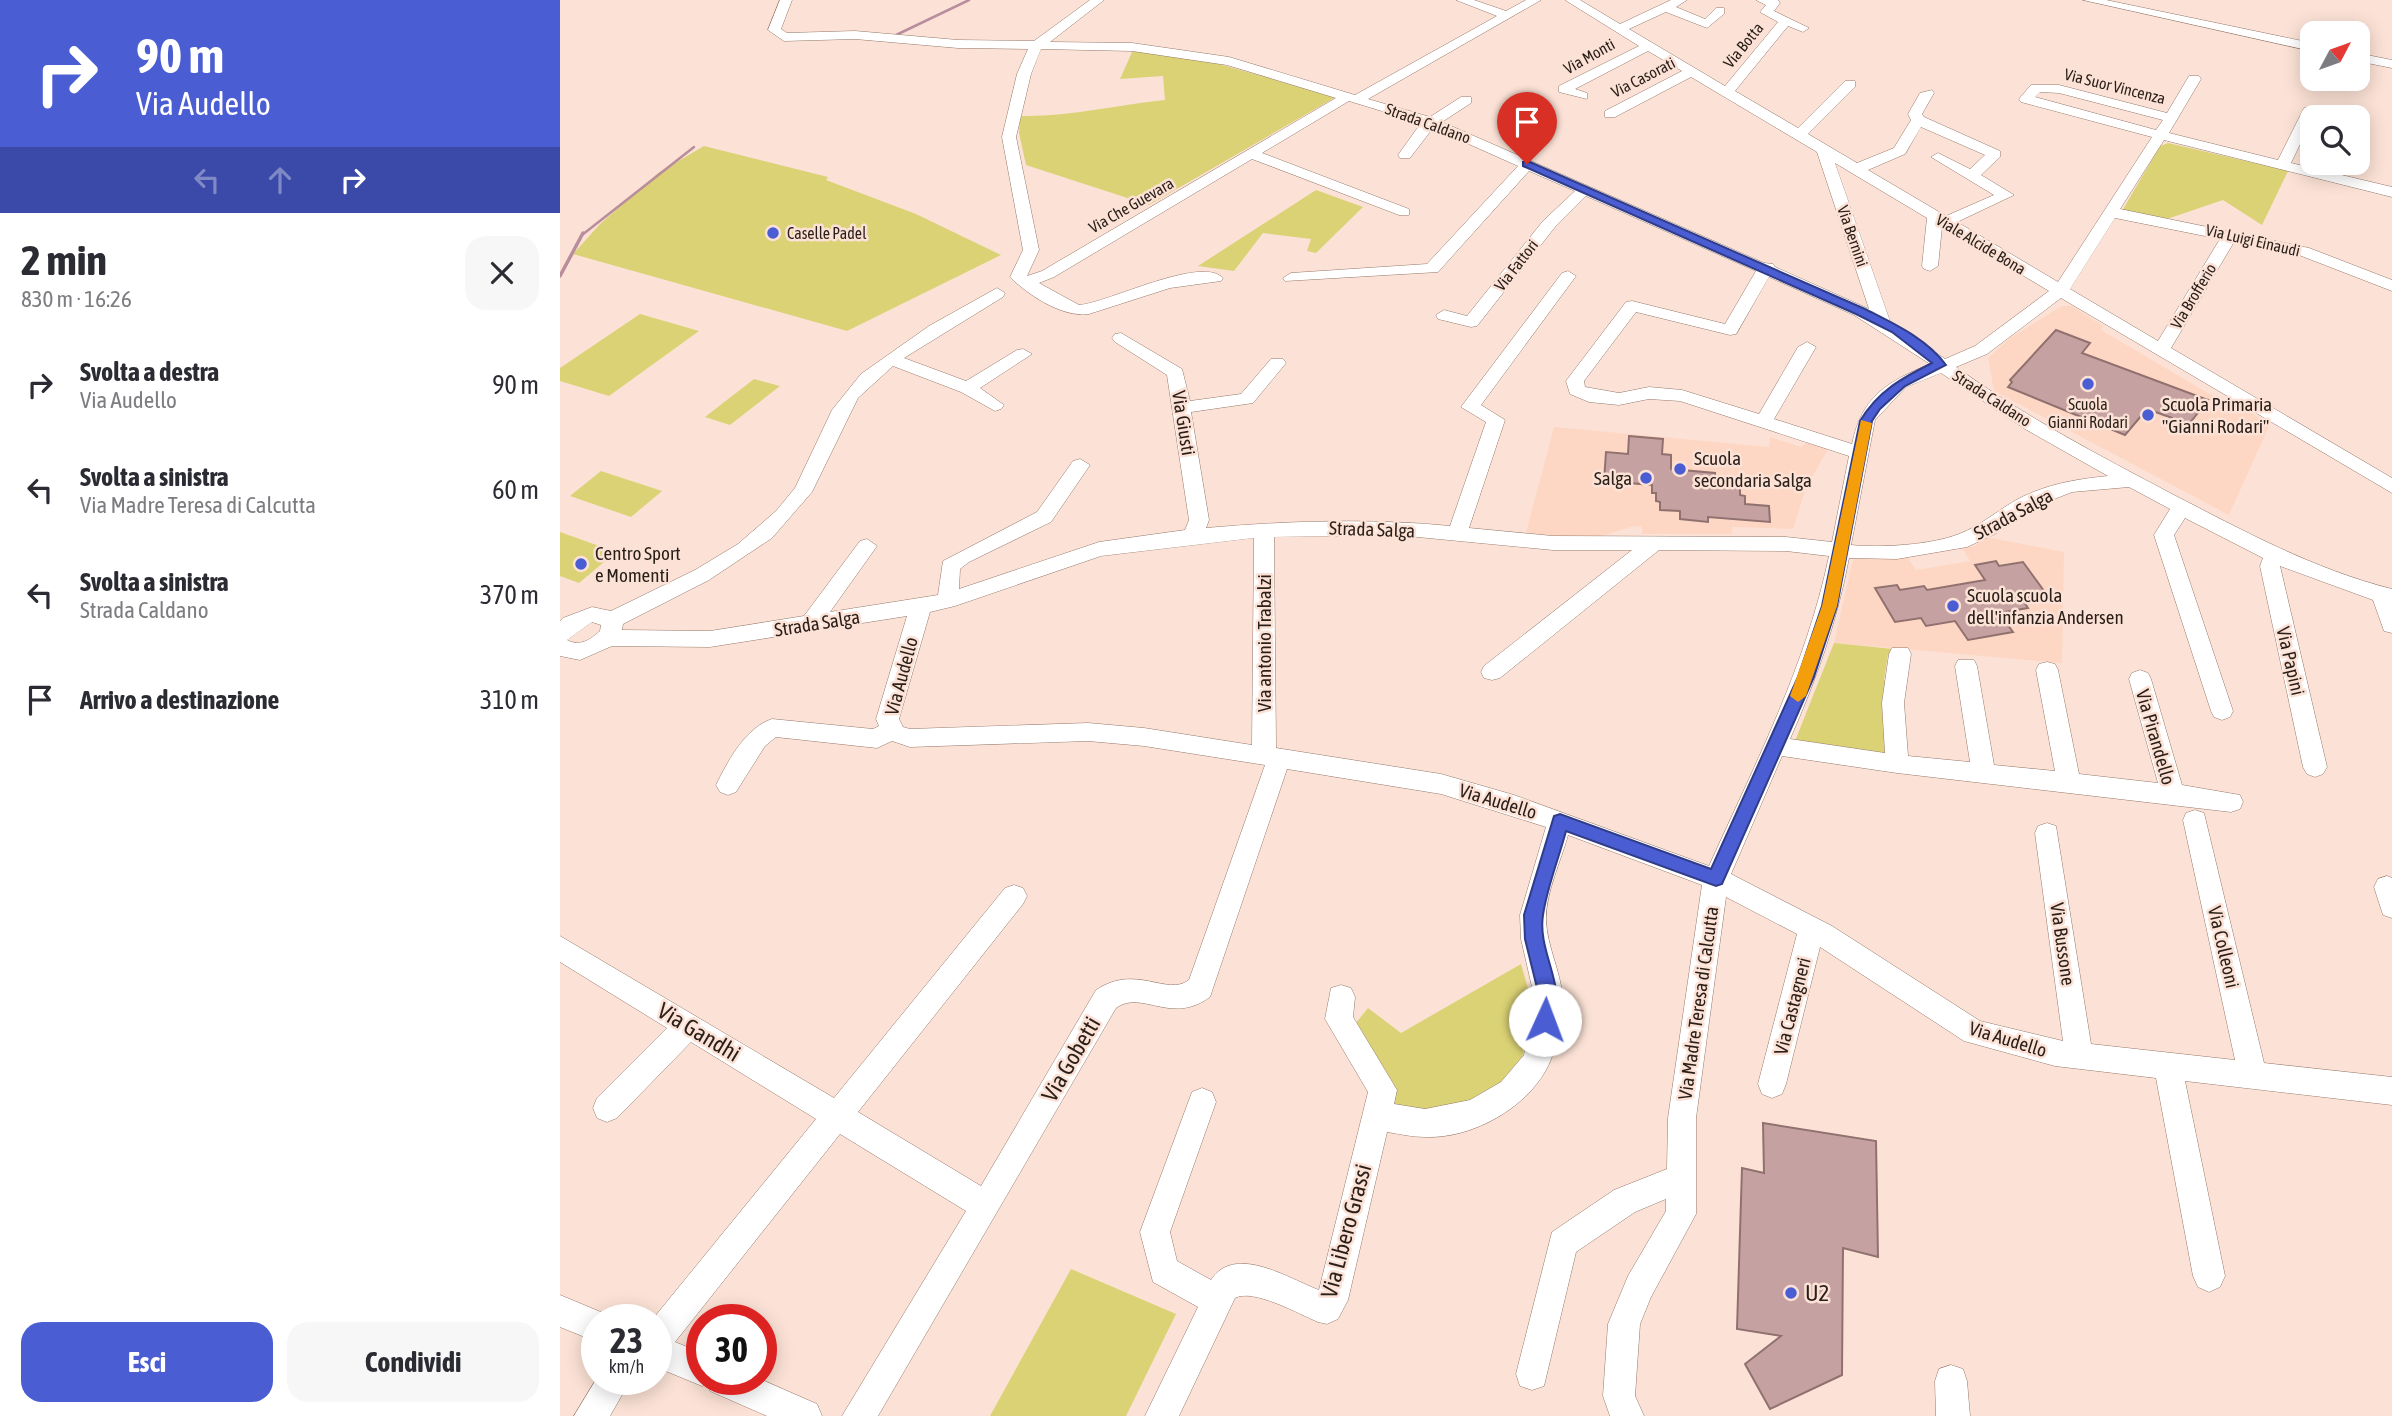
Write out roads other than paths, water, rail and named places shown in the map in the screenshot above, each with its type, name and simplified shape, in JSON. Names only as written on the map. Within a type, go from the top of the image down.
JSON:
[{"type":"street","name":"Strada Caldano","points":[[786,0],[774,30],[784,37],[855,35],[958,44],[1132,47],[1203,55],[1431,122],[1767,267],[1882,322],[1929,352],[1940,365],[2017,416],[2182,508],[2275,555],[2354,589],[2387,596]]},
{"type":"street","points":[[1098,0],[1036,46],[1024,74],[1009,136],[1016,161],[1031,250],[1023,277],[1063,305],[1080,310],[1174,282],[1192,278],[1215,278]]},
{"type":"street","points":[[1462,0],[1506,15]]},
{"type":"street","name":"Via Che Guevara","points":[[891,359],[997,293],[994,286],[997,282],[1048,274],[1252,154],[1535,0]]},
{"type":"street","name":"Viale Alcide Bona","points":[[1571,0],[2392,487]]},
{"type":"street","points":[[1619,29],[1681,0]]},
{"type":"street","points":[[1762,0],[1774,3],[1766,12],[1803,27]]},
{"type":"street","points":[[2090,0],[2300,44]]},
{"type":"street","points":[[1666,7],[1707,24],[1720,11]]},
{"type":"street","name":"Via Botta","points":[[1727,92],[1786,20]]},
{"type":"street","name":"Via Monti","points":[[1582,96],[1564,89],[1648,46]]},
{"type":"street","points":[[2370,60],[2392,64]]},
{"type":"street","name":"Via Casorati","points":[[1610,114],[1692,71]]},
{"type":"street","name":"Via Suor Vincenza","points":[[2060,291],[2194,79]]},
{"type":"street","points":[[1799,135],[1850,84]]},
{"type":"street","name":"Via Suor Vincenza","points":[[2171,118],[2059,89],[2036,88],[2026,99],[2392,192]]},
{"type":"street","points":[[1927,93],[1915,114],[1918,120],[1995,154],[1972,175]]},
{"type":"street","points":[[1405,155],[1422,129],[1466,100]]},
{"type":"street","points":[[1856,169],[1900,151],[1918,120]]},
{"type":"street","points":[[2283,164],[2300,128]]},
{"type":"street","name":"Via Bernini","points":[[1823,149],[1882,322]]},
{"type":"street","points":[[1252,154],[1404,212]]},
{"type":"street","points":[[1930,266],[1940,219],[2005,197],[2005,193],[1938,157]]},
{"type":"street","points":[[1291,278],[1432,269],[1527,164]]},
{"type":"street","name":"Via Fattori","points":[[1444,315],[1471,322],[1549,224],[1584,190]]},
{"type":"street","name":"Via Luigi Einaudi","points":[[2110,212],[2303,251],[2392,286]]},
{"type":"street","name":"Via Brofferio","points":[[2161,350],[2226,241]]},
{"type":"street","points":[[1767,267],[1730,330],[1632,306],[1574,385],[1581,394],[1589,396],[1619,399],[1658,393],[1682,396],[1740,412],[1763,423],[1859,453]]},
{"type":"street","points":[[1458,535],[1496,420],[1470,407],[1568,276]]},
{"type":"street","name":"Via Madre Teresa di Calcutta","points":[[1627,1416],[1619,1396],[1624,1324],[1639,1287],[1681,1214],[1682,1118],[1716,879],[1806,677],[1829,606],[1842,551],[1866,421],[1875,406],[1900,383],[1981,350],[2060,291]]},
{"type":"street","name":"Via Giusti","points":[[1121,338],[1176,373],[1199,520],[1193,536]]},
{"type":"street","points":[[1763,423],[1807,347]]},
{"type":"street","points":[[967,388],[1023,354]]},
{"type":"street","points":[[609,629],[594,615],[562,636],[579,652],[594,647],[609,629],[754,543],[785,515],[827,448],[842,409],[857,389],[891,359],[967,388],[995,405]]},
{"type":"street","points":[[1182,408],[1247,399],[1277,363]]},
{"type":"street","points":[[948,601],[950,566],[961,556],[1044,517],[1080,465]]},
{"type":"street","name":"Strada Salga","points":[[609,629],[710,639],[948,601],[1100,549],[1193,536],[1264,530],[1396,528],[1553,543],[1786,544],[1842,551],[1897,552],[1960,542],[2050,492],[2084,484],[2133,481]]},
{"type":"street","points":[[2182,508],[2164,535],[2222,710]]},
{"type":"street","name":"Via antonio Trabalzi","points":[[1264,530],[1271,757]]},
{"type":"street","points":[[1492,672],[1655,542]]},
{"type":"street","points":[[811,623],[867,547]]},
{"type":"street","name":"Via Papini","points":[[2275,555],[2270,566],[2315,767]]},
{"type":"street","points":[[2387,596],[2392,625]]},
{"type":"street","name":"Via Audello","points":[[921,607],[887,719],[890,730],[910,738],[1088,732],[1144,737],[1441,784],[1560,821],[1716,879],[1812,928],[1974,1032],[2030,1049],[2079,1056],[2252,1073],[2392,1091]]},
{"type":"street","points":[[1897,764],[1893,703],[1900,654]]},
{"type":"street","points":[[1966,666],[1984,774]]},
{"type":"street","points":[[2047,670],[2069,783]]},
{"type":"street","name":"Via Pirandello","points":[[2140,679],[2173,794]]},
{"type":"street","points":[[728,785],[757,739],[772,728],[877,739],[890,730]]},
{"type":"street","name":"Via Pirandello","points":[[1775,746],[1897,764],[2231,802]]},
{"type":"street","name":"Via Gobetti","points":[[859,1416],[1113,991],[1125,988],[1182,999],[1193,996],[1200,988],[1271,757]]},
{"type":"street","name":"Via Colleoni","points":[[2195,820],[2252,1073]]},
{"type":"street","points":[[1376,1116],[1425,1123],[1455,1120],[1478,1112],[1511,1092],[1526,1077],[1537,1060],[1549,1000],[1534,939],[1534,915],[1560,821]]},
{"type":"street","name":"Via Bussone","points":[[2047,832],[2079,1056]]},
{"type":"street","points":[[672,1320],[1014,896]]},
{"type":"street","name":"Via Castagneri","points":[[1772,1084],[1812,928]]},
{"type":"street","name":"Via Gandhi","points":[[560,948],[986,1206]]},
{"type":"street","name":"Via Libero Grassi","points":[[1162,1416],[1224,1287],[1238,1279],[1253,1279],[1327,1308],[1332,1300],[1383,1090],[1339,1019],[1342,996]]},
{"type":"street","points":[[607,1108],[688,1026]]},
{"type":"street","points":[[2167,1064],[2209,1276]]},
{"type":"street","points":[[1202,1102],[1155,1232],[1164,1271],[1216,1300]]},
{"type":"street","points":[[1532,1374],[1563,1243],[1625,1201],[1682,1178]]},
{"type":"street","points":[[560,1311],[581,1320]]},
{"type":"street","points":[[1951,1381],[1954,1416]]},
{"type":"street","points":[[591,1416],[605,1395]]},
{"type":"street","points":[[758,1395],[805,1416]]},
{"type":"waterway","points":[[894,36],[969,0]]},
{"type":"waterway","points":[[582,235],[694,147]]},
{"type":"waterway","points":[[560,276],[583,233]]},
{"type":"place","name":"Caselle Padel","points":[[773,233]]},
{"type":"place","name":"Scuola Gianni Rodari","points":[[2088,384]]},
{"type":"place","name":"Scuola Primaria \"Gianni Rodari\"","points":[[2148,415]]},
{"type":"place","name":"Scuola secondaria Salga","points":[[1680,469]]},
{"type":"place","name":"Salga","points":[[1646,478]]},
{"type":"place","name":"Centro Sport e Momenti","points":[[581,564]]},
{"type":"place","name":"Scuola scuola dell'infanzia Andersen","points":[[1953,606]]},
{"type":"place","name":"U2","points":[[1791,1293]]}]
